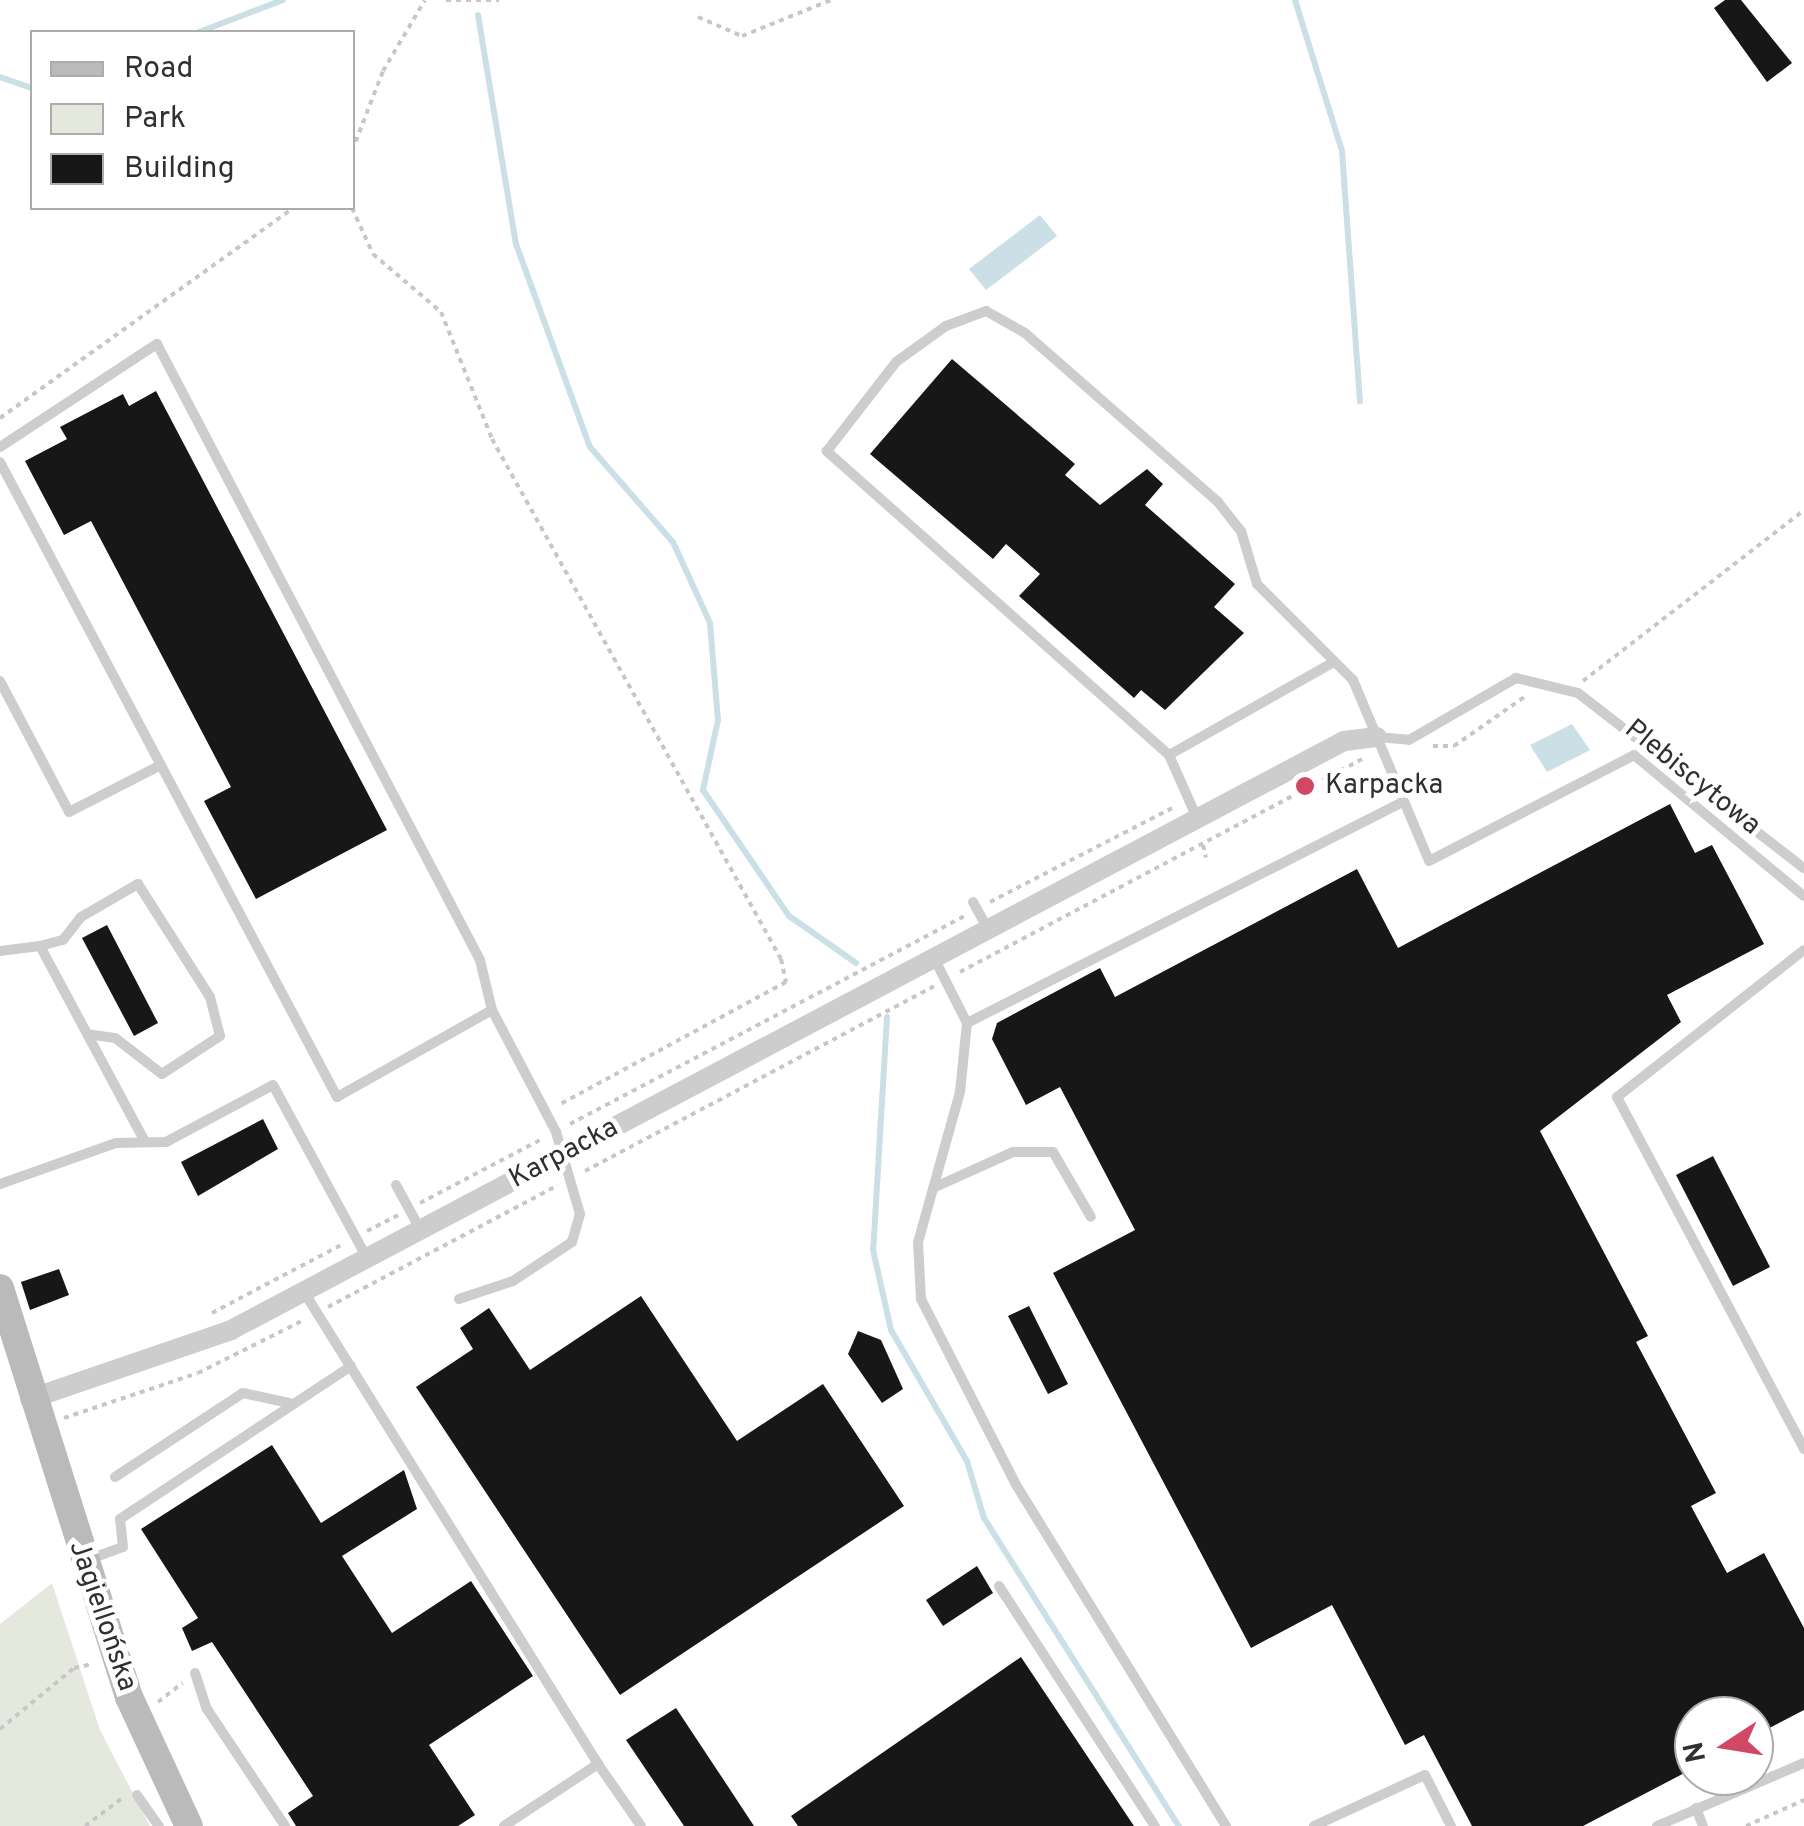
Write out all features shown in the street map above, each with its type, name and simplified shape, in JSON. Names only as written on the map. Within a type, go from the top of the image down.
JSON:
[{"type":"street","name":"Karpacka","points":[[30,1399],[172,1358],[304,1292],[1344,741],[1377,737]]},
{"type":"street","name":"Jagiellońska","points":[[0,1288],[46,1451],[116,1658],[189,1826]]},
{"type":"lane","points":[[1197,819],[1169,756],[827,451],[896,362],[946,326],[986,311],[1025,333],[1218,502],[1241,531],[1257,584],[1353,680],[1399,804],[1429,860],[1634,755],[1804,896]]},
{"type":"lane","points":[[0,447],[157,344],[480,960],[492,1010],[556,1132],[580,1214],[572,1242],[513,1281],[458,1299]]},
{"type":"lane","points":[[0,462],[337,1097],[492,1010]]},
{"type":"lane","points":[[1169,756],[1334,662]]},
{"type":"lane","name":"Karpacka","points":[[1377,737],[1409,740],[1516,678],[1536,686],[1578,693]]},
{"type":"lane","points":[[0,681],[69,812],[159,766]]},
{"type":"lane","name":"Plebiscytowa","points":[[1578,693],[1804,868]]},
{"type":"lane","points":[[967,1023],[1399,804]]},
{"type":"lane","points":[[0,951],[64,940],[81,917],[138,884],[210,997],[220,1036],[162,1074],[115,1038],[87,1034]]},
{"type":"lane","points":[[975,906],[988,930]]},
{"type":"lane","points":[[40,946],[145,1142]]},
{"type":"lane","points":[[1804,950],[1618,1097],[1804,1449]]},
{"type":"lane","points":[[934,958],[967,1023],[960,1092],[916,1264],[928,1313],[1015,1483],[1226,1826]]},
{"type":"lane","points":[[0,1184],[116,1143],[166,1142],[273,1085],[367,1258]]},
{"type":"lane","points":[[933,1188],[1013,1152],[1053,1152],[1091,1217]]},
{"type":"lane","points":[[396,1185],[420,1230]]},
{"type":"lane","points":[[304,1292],[598,1764],[641,1826]]},
{"type":"lane","points":[[83,1561],[122,1546],[120,1519],[351,1366]]},
{"type":"lane","points":[[115,1477],[243,1393],[294,1404]]},
{"type":"lane","points":[[999,1586],[1155,1826]]},
{"type":"lane","points":[[196,1674],[208,1709],[286,1826]]},
{"type":"lane","points":[[1656,1826],[1804,1762]]},
{"type":"lane","points":[[504,1826],[598,1764]]},
{"type":"lane","points":[[1314,1826],[1425,1775],[1451,1826]]},
{"type":"lane","points":[[136,1795],[159,1826]]},
{"type":"lane","points":[[1696,1808],[1704,1826]]},
{"type":"path","points":[[355,145],[425,0]]},
{"type":"path","points":[[446,0],[499,0]]},
{"type":"path","points":[[698,17],[742,36],[831,0]]},
{"type":"path","points":[[0,418],[291,210]]},
{"type":"path","points":[[353,210],[373,254],[442,312],[492,439],[786,982],[548,1112]]},
{"type":"path","points":[[1578,693],[1605,658],[1804,510]]},
{"type":"path","points":[[1446,748],[1536,686]]},
{"type":"path","points":[[46,1451],[71,1411],[186,1378],[317,1313],[1360,762],[1377,737]]},
{"type":"path","points":[[196,1321],[975,906],[1170,807],[1197,819]]},
{"type":"path","points":[[0,1730],[74,1668],[116,1658]]},
{"type":"path","points":[[150,1708],[196,1674]]},
{"type":"path","points":[[86,1826],[136,1795]]},
{"type":"path","points":[[1746,1826],[1804,1800]]},
{"type":"green space","points":[[52,1583],[100,1730],[150,1826],[0,1826],[0,1624]]},
{"type":"shaded area","points":[[1040,215],[1057,236],[986,290],[969,269]]},
{"type":"shaded area","points":[[1572,724],[1590,750],[1547,772],[1530,745]]},
{"type":"building","points":[[1725,0],[1741,0],[1792,63],[1767,82],[1714,8]]},
{"type":"building","points":[[952,359],[1075,464],[1065,475],[1100,505],[1147,469],[1163,484],[1145,505],[1235,584],[1214,607],[1244,633],[1165,710],[1141,690],[1134,698],[1019,596],[1040,574],[1006,544],[993,559],[870,454]]},
{"type":"building","points":[[156,391],[387,830],[256,899],[204,801],[231,787],[91,521],[64,535],[25,461],[67,439],[60,427],[123,394],[129,406]]},
{"type":"building","points":[[1670,804],[1695,853],[1712,845],[1764,944],[1667,995],[1681,1022],[1540,1131],[1648,1336],[1636,1342],[1716,1493],[1691,1506],[1727,1573],[1764,1553],[1804,1628],[1804,1710],[1774,1726],[1774,1696],[1674,1696],[1674,1778],[1583,1826],[1472,1826],[1424,1735],[1405,1745],[1332,1605],[1251,1648],[1053,1273],[1135,1230],[1060,1087],[1026,1105],[992,1039],[997,1023],[1100,968],[1115,997],[1357,869],[1398,948]]},
{"type":"building","points":[[107,925],[158,1023],[134,1036],[82,938]]},
{"type":"building","points":[[263,1119],[278,1149],[198,1196],[181,1162]]},
{"type":"building","points":[[1713,1156],[1770,1267],[1733,1286],[1676,1175]]},
{"type":"building","points":[[59,1269],[69,1295],[30,1310],[21,1282]]},
{"type":"building","points":[[641,1296],[737,1441],[823,1384],[904,1506],[620,1695],[416,1387],[473,1349],[460,1328],[489,1308],[530,1370]]},
{"type":"building","points":[[1029,1306],[1068,1384],[1048,1394],[1008,1316]]},
{"type":"building","points":[[858,1331],[881,1340],[903,1389],[882,1403],[848,1354]]},
{"type":"building","points":[[272,1445],[321,1523],[404,1470],[417,1509],[342,1556],[392,1633],[471,1581],[533,1676],[429,1745],[475,1815],[458,1826],[296,1826],[288,1813],[313,1796],[212,1642],[192,1651],[182,1628],[198,1618],[141,1529]]},
{"type":"building","points":[[977,1566],[993,1593],[943,1626],[926,1600]]},
{"type":"building","points":[[1021,1657],[1134,1826],[798,1826],[791,1816]]},
{"type":"building","points":[[676,1708],[754,1826],[684,1826],[626,1740]]},
{"type":"waterway","points":[[204,30],[283,0]]},
{"type":"waterway","points":[[1295,0],[1342,151],[1360,401]]},
{"type":"waterway","points":[[478,15],[516,244],[590,447],[673,542],[710,623],[718,720],[703,790],[789,916],[856,963]]},
{"type":"waterway","points":[[0,77],[30,87]]},
{"type":"waterway","points":[[887,1017],[873,1250],[891,1330],[967,1461],[984,1518],[1179,1826]]},
{"type":"place","name":"Karpacka","points":[[1305,786]]}]
